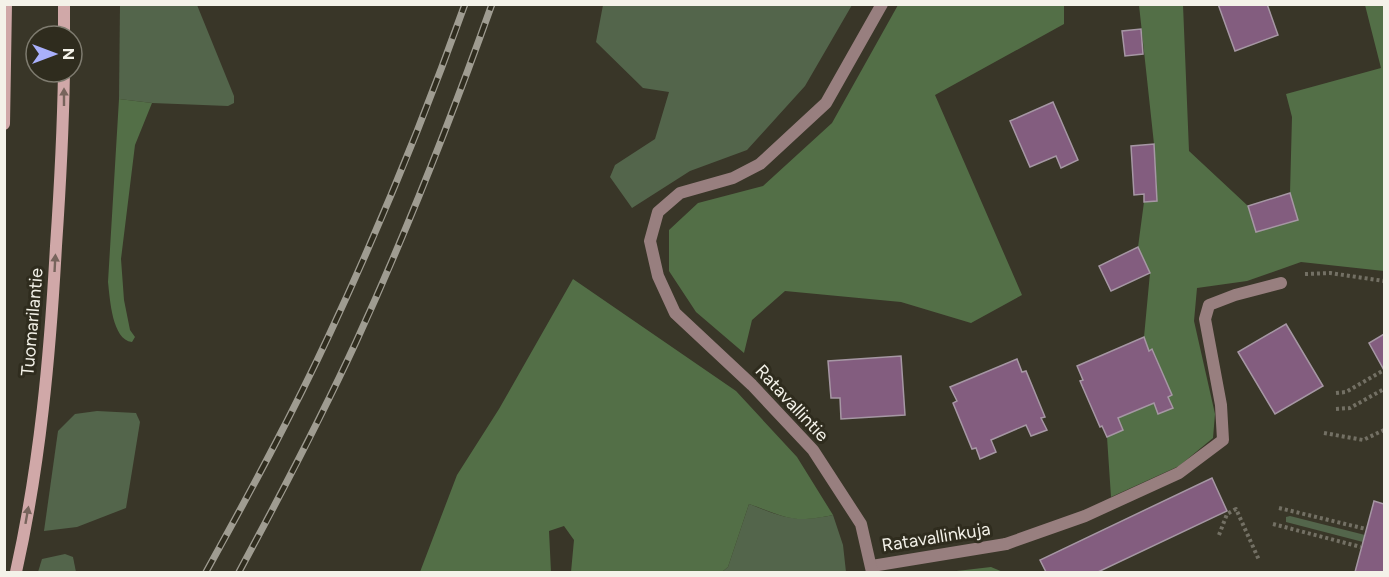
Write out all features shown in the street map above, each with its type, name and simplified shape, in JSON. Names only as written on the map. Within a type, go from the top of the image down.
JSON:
[{"type":"main road","points":[[4,124],[6,4]]},
{"type":"main road","points":[[64,4],[64,24]]},
{"type":"main road","name":"Tuomarilantie","points":[[16,573],[37,465],[52,321],[64,84]]},
{"type":"street","name":"Ratavallintie","points":[[872,569],[861,524],[813,450],[752,385],[675,313],[658,276],[650,241],[658,212],[680,193],[733,178],[760,164],[826,103],[882,4]]},
{"type":"street","name":"Ratavallinkuja","points":[[872,569],[1006,544],[1085,516],[1179,473],[1223,440],[1221,405],[1205,319],[1209,305],[1235,295],[1281,283]]},
{"type":"path","points":[[1281,283],[1309,273],[1330,273],[1384,281]]},
{"type":"path","points":[[1336,393],[1346,392],[1384,370]]},
{"type":"path","points":[[1336,409],[1350,408],[1384,389]]},
{"type":"path","points":[[1324,433],[1363,440],[1384,430]]},
{"type":"path","points":[[1279,508],[1366,529]]},
{"type":"path","points":[[1219,534],[1227,514],[1236,509],[1259,560]]},
{"type":"path","points":[[1273,524],[1361,547]]},
{"type":"green space","points":[[603,4],[852,5],[805,86],[747,150],[690,171],[632,208],[610,177],[615,165],[655,139],[669,92],[643,88],[596,42]]},
{"type":"green space","points":[[120,5],[197,5],[234,96],[234,103],[228,106],[152,103],[119,99]]},
{"type":"green space","points":[[898,5],[1064,5],[1064,24],[935,95],[1022,295],[971,323],[901,302],[785,291],[752,320],[744,353],[696,312],[669,271],[669,230],[698,203],[763,186],[832,123]]},
{"type":"green space","points":[[1139,5],[1183,5],[1189,151],[1248,206],[1257,232],[1297,219],[1290,193],[1292,117],[1286,94],[1381,68],[1365,5],[1384,5],[1384,271],[1301,262],[1247,281],[1197,288],[1194,321],[1215,414],[1213,438],[1179,466],[1111,497],[1107,437],[1123,430],[1118,418],[1154,403],[1158,414],[1173,408],[1168,397],[1172,395],[1153,350],[1149,351],[1144,337],[1150,273],[1138,247],[1144,202],[1157,201],[1157,193]]},
{"type":"green space","points":[[119,99],[152,103],[135,145],[121,259],[124,300],[130,330],[135,337],[132,342],[125,340],[116,327],[108,282]]},
{"type":"green space","points":[[573,279],[736,391],[797,457],[833,515],[808,519],[790,518],[749,504],[728,567],[722,572],[571,572],[574,540],[564,526],[549,531],[551,572],[420,572],[457,475],[499,409]]},
{"type":"green space","points":[[97,411],[136,413],[140,422],[126,508],[77,527],[44,531],[58,431],[75,414]]},
{"type":"green space","points":[[749,504],[790,518],[808,519],[833,515],[843,545],[846,572],[722,572],[728,567]]},
{"type":"green space","points":[[1290,516],[1365,535],[1363,542],[1286,522],[1286,517]]},
{"type":"green space","points":[[65,554],[73,557],[76,572],[38,572],[42,559]]},
{"type":"green space","points":[[991,567],[1003,572],[948,572]]},
{"type":"building","points":[[1218,4],[1267,4],[1278,35],[1235,51]]},
{"type":"building","points":[[1141,29],[1143,54],[1125,56],[1122,31]]},
{"type":"building","points":[[1053,102],[1078,160],[1061,168],[1056,156],[1030,167],[1010,121]]},
{"type":"building","points":[[1154,144],[1157,201],[1144,202],[1144,194],[1134,195],[1131,146]]},
{"type":"building","points":[[1290,193],[1298,220],[1256,232],[1248,206]]},
{"type":"building","points":[[1138,247],[1150,273],[1111,291],[1099,266]]},
{"type":"building","points":[[1286,324],[1323,386],[1275,414],[1238,352]]},
{"type":"building","points":[[1384,334],[1384,370],[1369,343]]},
{"type":"building","points":[[1144,337],[1149,351],[1152,349],[1172,395],[1168,397],[1173,408],[1158,414],[1154,403],[1118,418],[1123,430],[1107,437],[1102,426],[1100,427],[1080,381],[1083,380],[1077,366]]},
{"type":"building","points":[[901,356],[905,415],[841,419],[840,398],[831,398],[828,361]]},
{"type":"building","points":[[1017,359],[1022,372],[1026,371],[1045,417],[1041,418],[1047,430],[1031,436],[1026,425],[991,440],[996,452],[980,459],[976,448],[972,449],[953,403],[957,401],[950,387]]},
{"type":"building","points":[[1212,478],[1227,511],[1098,572],[1046,572],[1040,560]]},
{"type":"building","points":[[1374,501],[1384,504],[1384,572],[1355,572]]},
{"type":"railway","points":[[206,572],[316,364],[349,293],[434,88],[465,4]]},
{"type":"railway","points":[[239,572],[314,429],[375,300],[428,174],[492,4]]}]
